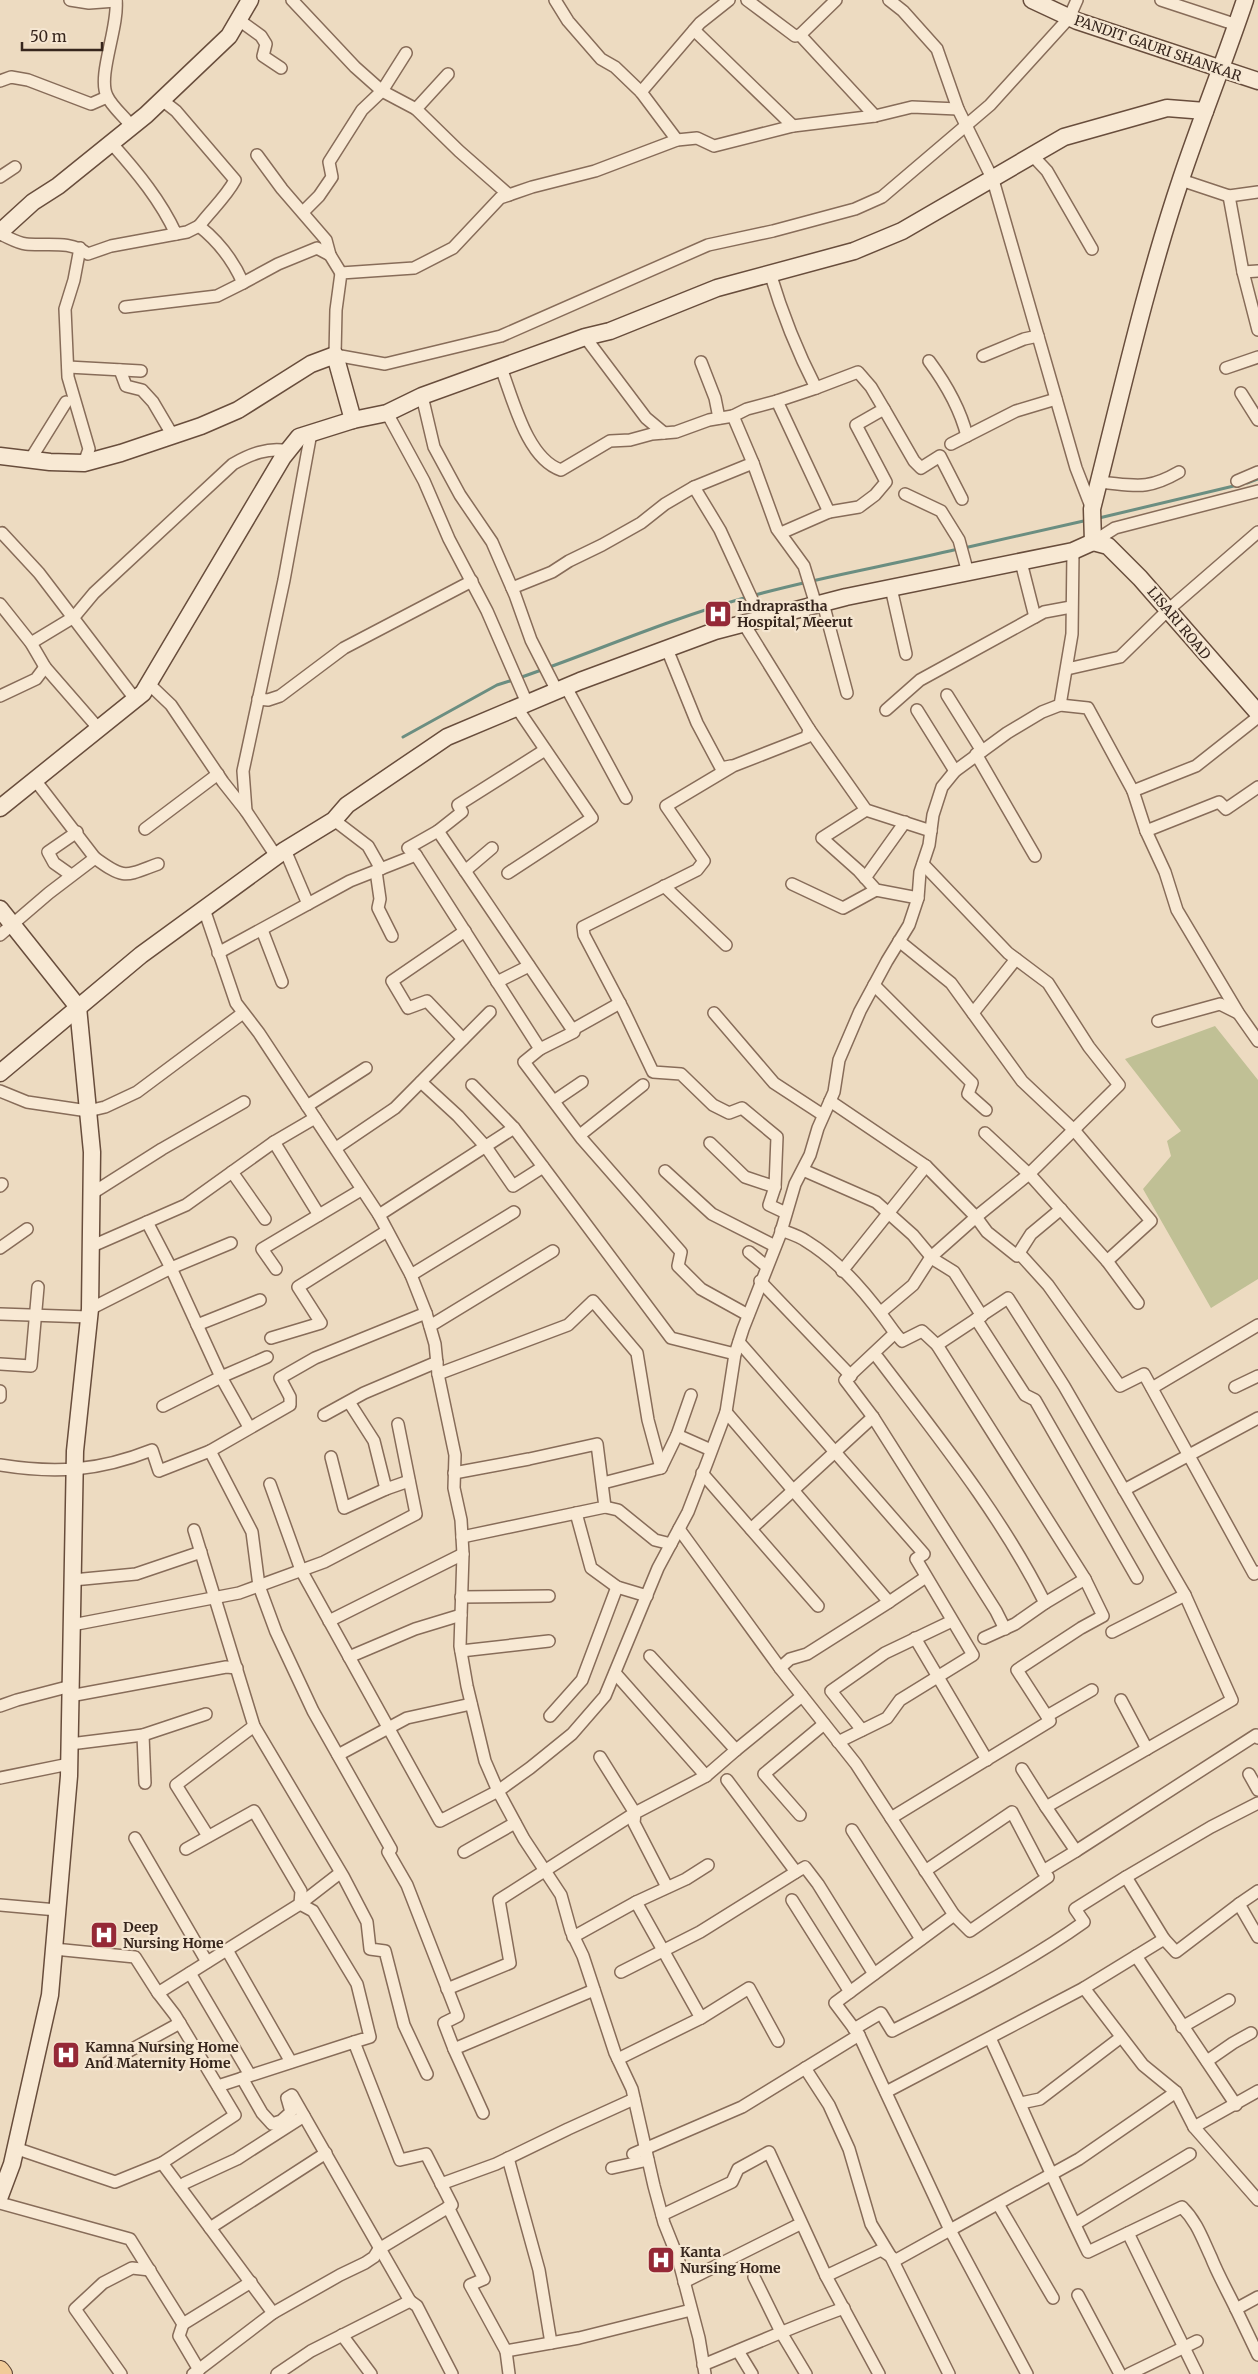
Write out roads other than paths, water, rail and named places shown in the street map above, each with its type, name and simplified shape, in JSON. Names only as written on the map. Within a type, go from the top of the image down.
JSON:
[{"type":"main road","points":[[0,2370],[3,2374]]},
{"type":"street","points":[[70,0],[90,3],[116,1],[117,14],[103,83],[107,97],[132,127]]},
{"type":"street","points":[[162,100],[176,111],[235,180],[228,193],[213,206],[199,226],[187,232],[111,246],[88,254],[80,248],[67,244],[23,244],[0,233],[33,202],[58,186],[132,127],[162,100],[229,36],[250,0]]},
{"type":"street","points":[[292,0],[355,67],[382,91],[416,109],[459,151],[509,195]]},
{"type":"street","points":[[555,0],[568,21],[602,59],[615,67],[641,92],[677,140]]},
{"type":"street","points":[[641,92],[694,30],[729,0]]},
{"type":"street","points":[[747,0],[795,36],[800,35],[836,0]]},
{"type":"street","points":[[888,0],[903,11],[937,49],[965,126],[993,180],[1076,468],[1093,516]]},
{"type":"street","name":"PANDIT GAURI SHANKAR","points":[[1032,0],[1070,18],[1258,81]]},
{"type":"street","points":[[0,456],[84,463],[173,436],[238,410],[311,364],[335,355],[385,364],[502,336],[708,245],[773,231],[856,209],[882,197],[990,105],[1070,18],[1077,0]]},
{"type":"street","points":[[1161,0],[1237,25]]},
{"type":"street","points":[[1094,542],[1093,516],[1099,482],[1146,296],[1181,180],[1205,111],[1222,70],[1245,0]]},
{"type":"street","points":[[240,20],[261,36],[266,44],[263,56],[281,68]]},
{"type":"street","points":[[694,30],[793,126]]},
{"type":"street","points":[[800,35],[875,116]]},
{"type":"street","points":[[303,212],[319,196],[332,177],[330,162],[362,110],[382,91],[406,52]]},
{"type":"street","points":[[416,109],[448,74]]},
{"type":"street","points":[[0,82],[10,77],[28,80],[91,104],[107,97]]},
{"type":"street","points":[[341,273],[414,268],[453,248],[500,198],[594,171],[677,140],[697,138],[714,146],[793,126],[875,116],[912,107],[958,109]]},
{"type":"street","points":[[0,808],[143,693],[288,451],[299,437],[353,420],[387,413],[422,396],[585,337],[610,331],[717,288],[854,251],[902,231],[1064,138],[1167,108],[1205,111]]},
{"type":"street","points":[[105,148],[113,145],[124,157],[151,192],[169,219],[176,234]]},
{"type":"street","points":[[258,155],[282,189],[326,240],[330,255],[341,273],[336,310],[335,355],[353,420]]},
{"type":"street","points":[[1032,155],[1047,172],[1092,249]]},
{"type":"street","points":[[0,176],[15,167]]},
{"type":"street","points":[[1181,180],[1230,196],[1258,192]]},
{"type":"street","points":[[1230,196],[1243,272],[1258,330]]},
{"type":"street","points":[[199,226],[214,238],[236,268],[243,284]]},
{"type":"street","points":[[80,248],[74,280],[65,309],[68,377],[89,449],[84,463]]},
{"type":"street","points":[[125,307],[217,296],[278,264],[317,248],[330,255]]},
{"type":"street","points":[[1243,272],[1258,271]]},
{"type":"street","points":[[770,273],[802,361],[816,388]]},
{"type":"street","points":[[982,356],[1024,339],[1038,336]]},
{"type":"street","points":[[585,337],[646,418],[664,433]]},
{"type":"street","points":[[1226,368],[1258,357]]},
{"type":"street","points":[[929,361],[947,385],[963,421],[967,436]]},
{"type":"street","points":[[701,362],[715,398],[719,418]]},
{"type":"street","points":[[68,366],[141,371]]},
{"type":"street","points":[[501,368],[531,444],[554,468],[561,470],[610,441],[630,440],[676,432],[719,418],[733,416],[747,409],[777,401],[858,372],[871,387],[914,461],[921,468],[940,456],[962,499]]},
{"type":"street","points":[[120,370],[126,386],[142,390],[153,402],[173,436]]},
{"type":"street","points":[[1241,393],[1258,420]]},
{"type":"street","points":[[422,396],[434,447],[460,495],[492,542],[512,588],[531,640],[626,798]]},
{"type":"street","points":[[951,444],[1016,410],[1056,399]]},
{"type":"street","points":[[777,401],[828,512]]},
{"type":"street","points":[[30,460],[66,402]]},
{"type":"street","points":[[780,533],[828,512],[860,507],[875,495],[886,482],[856,425],[884,409]]},
{"type":"street","points":[[387,413],[424,481],[449,539],[487,611],[522,705],[545,750],[592,818],[508,873]]},
{"type":"street","points":[[733,416],[780,533],[804,566],[819,604],[847,693]]},
{"type":"street","points":[[246,810],[243,771],[284,580],[311,433]]},
{"type":"street","points":[[31,643],[74,617],[94,593],[233,464],[249,455],[275,449],[288,451]]},
{"type":"street","points":[[512,588],[552,572],[569,561],[602,545],[694,487],[752,463]]},
{"type":"street","points":[[1099,482],[1139,487],[1166,480],[1179,472]]},
{"type":"street","points":[[1237,481],[1258,472]]},
{"type":"street","points":[[694,487],[720,530],[761,619]]},
{"type":"street","points":[[0,1073],[141,955],[281,853],[334,820],[347,805],[447,737],[562,689],[715,632],[819,604],[1073,551],[1094,542],[1115,528],[1258,491]]},
{"type":"street","points":[[906,494],[941,511],[959,540],[968,572]]},
{"type":"street","points":[[1066,669],[1120,657],[1168,610],[1258,532]]},
{"type":"street","points":[[0,534],[2,533],[39,573],[136,699]]},
{"type":"street","name":"LISARI ROAD","points":[[1094,542],[1108,546],[1140,578],[1258,715]]},
{"type":"street","points":[[1060,705],[1072,634],[1073,551]]},
{"type":"street","points":[[1020,562],[1035,617]]},
{"type":"street","points":[[258,699],[268,700],[280,696],[344,648],[394,620],[472,581]]},
{"type":"street","points":[[892,588],[906,654]]},
{"type":"street","points":[[0,604],[31,643],[45,667],[99,729]]},
{"type":"street","points":[[886,710],[920,680],[1044,612],[1071,607]]},
{"type":"street","points":[[744,624],[809,729],[866,810],[931,831]]},
{"type":"street","points":[[667,649],[697,723],[721,768],[733,766]]},
{"type":"street","points":[[0,696],[36,679],[45,667]]},
{"type":"street","points":[[149,684],[171,705],[218,774],[281,853],[308,904]]},
{"type":"street","points":[[947,695],[1034,856]]},
{"type":"street","points":[[270,1484],[300,1570],[440,1821],[498,1791],[572,1734],[605,1696],[646,1596],[688,1512],[726,1412],[735,1354],[748,1315],[781,1230],[795,1184],[810,1155],[823,1115],[834,1092],[839,1060],[860,1011],[909,925],[918,898],[922,864],[931,831],[933,815],[942,787],[955,771],[1025,721],[1060,705],[1088,708],[1134,791],[1146,831],[1164,872],[1177,910],[1258,1041]]},
{"type":"street","points":[[917,710],[955,771]]},
{"type":"street","points":[[1134,791],[1196,766],[1258,715]]},
{"type":"street","points":[[786,1213],[769,1205],[776,1187],[777,1138],[742,1108],[729,1113],[714,1105],[681,1074],[653,1072],[582,927],[697,870],[704,861],[666,806],[733,766],[807,737],[809,729]]},
{"type":"street","points":[[540,1049],[416,855],[408,848],[438,831],[462,812],[458,805],[545,750]]},
{"type":"street","points":[[145,829],[218,774]]},
{"type":"street","points":[[35,780],[77,832],[95,858],[112,871],[127,875],[158,864]]},
{"type":"street","points":[[1146,831],[1218,802],[1226,809],[1258,787]]},
{"type":"street","points":[[866,810],[822,838],[876,890],[918,898]]},
{"type":"street","points":[[334,820],[368,846],[378,870],[380,899],[378,908],[392,936]]},
{"type":"street","points":[[865,878],[905,822]]},
{"type":"street","points":[[438,831],[572,1030]]},
{"type":"street","points":[[71,875],[54,864],[48,852],[77,832]]},
{"type":"street","points":[[465,870],[492,848]]},
{"type":"street","points":[[218,953],[350,881],[416,855]]},
{"type":"street","points":[[0,935],[71,875],[95,858]]},
{"type":"street","points":[[881,1312],[912,1285],[931,1257],[1029,1174],[1120,1085],[1089,1047],[1048,983],[1016,959],[922,864]]},
{"type":"street","points":[[792,884],[843,908],[876,890]]},
{"type":"street","points":[[664,886],[726,946]]},
{"type":"street","points":[[0,909],[78,1007],[92,1152],[89,1313],[75,1470],[70,1744],[54,1950],[50,1995],[15,2148],[0,2196]]},
{"type":"street","points":[[204,909],[236,1003],[336,1148],[361,1190],[379,1215],[411,1275],[426,1313],[455,1455],[454,1488],[463,1554],[461,1651],[471,1704],[485,1761],[515,1823],[561,1895],[573,1937],[583,1956],[618,2059],[632,2089],[662,2215],[678,2258],[704,2369],[738,2351],[782,2334],[797,2324],[844,2308]]},
{"type":"street","points":[[262,930],[282,982]]},
{"type":"street","points":[[463,1040],[427,1001],[408,1008],[392,981],[465,931]]},
{"type":"street","points":[[899,941],[951,983],[1022,1081],[1074,1130],[1151,1221],[1107,1262]]},
{"type":"street","points":[[973,1013],[1016,959]]},
{"type":"street","points":[[497,982],[529,966]]},
{"type":"street","points":[[874,985],[972,1083],[968,1094],[986,1110]]},
{"type":"street","points":[[620,1003],[572,1030],[574,1032],[540,1049],[524,1062],[627,1192],[682,1252],[678,1266],[701,1289],[748,1315]]},
{"type":"street","points":[[1158,1021],[1220,1004],[1240,1014]]},
{"type":"street","points":[[336,1148],[395,1108],[490,1012]]},
{"type":"street","points":[[0,1092],[27,1102],[88,1111],[105,1107],[137,1092],[243,1013]]},
{"type":"street","points":[[714,1013],[774,1082],[823,1115]]},
{"type":"street","points":[[307,1106],[366,1068]]},
{"type":"street","points":[[421,1082],[458,1116],[486,1147],[513,1186],[543,1167]]},
{"type":"street","points":[[554,1101],[582,1082]]},
{"type":"street","points":[[472,1085],[514,1128],[672,1338],[735,1354]]},
{"type":"street","points":[[580,1135],[643,1086]]},
{"type":"street","points":[[830,1101],[926,1166],[976,1217],[987,1232],[1017,1256],[1032,1234],[1061,1210]]},
{"type":"street","points":[[91,1194],[162,1149],[244,1102]]},
{"type":"street","points":[[90,1246],[186,1205],[274,1142],[315,1118]]},
{"type":"street","points":[[379,1215],[514,1128]]},
{"type":"street","points":[[985,1133],[1029,1174],[1107,1262],[1138,1303]]},
{"type":"street","points":[[274,1142],[319,1215]]},
{"type":"street","points":[[710,1143],[745,1177],[776,1187]]},
{"type":"street","points":[[842,1271],[926,1166]]},
{"type":"street","points":[[665,1170],[712,1214],[775,1246]]},
{"type":"street","points":[[803,1170],[876,1202],[931,1257],[954,1272],[1025,1396],[1035,1400],[1137,1578]]},
{"type":"street","points":[[232,1172],[265,1219]]},
{"type":"street","points":[[276,1269],[262,1249],[361,1190]]},
{"type":"street","points":[[411,1275],[514,1212]]},
{"type":"street","points":[[147,1222],[171,1268],[221,1377],[249,1428]]},
{"type":"street","points":[[0,1248],[27,1229]]},
{"type":"street","points":[[271,1338],[321,1322],[298,1287],[387,1230]]},
{"type":"street","points":[[781,1230],[806,1240],[842,1271],[870,1297],[902,1340],[922,1331],[937,1345],[1085,1579],[1103,1616],[1016,1670],[1050,1721],[891,1818]]},
{"type":"street","points":[[0,1314],[89,1313],[171,1268],[231,1243]]},
{"type":"street","points":[[430,1326],[553,1251]]},
{"type":"street","points":[[749,1252],[766,1266]]},
{"type":"street","points":[[1019,1253],[1048,1286],[1120,1386],[1144,1374],[1254,1574],[1258,1572]]},
{"type":"street","points":[[760,1281],[851,1376]]},
{"type":"street","points":[[0,1364],[32,1366],[38,1287]]},
{"type":"street","points":[[937,1345],[1008,1298],[1064,1386],[1185,1595],[1232,1700],[1046,1807]]},
{"type":"street","points":[[197,1325],[260,1300]]},
{"type":"street","points":[[324,1415],[349,1402],[438,1368],[568,1325],[593,1301],[637,1353],[648,1420],[661,1468]]},
{"type":"street","points":[[0,1465],[29,1470],[75,1470],[136,1456],[152,1450],[159,1471],[210,1451],[290,1405],[290,1397],[280,1378],[315,1358],[426,1313]]},
{"type":"street","points":[[1152,1388],[1258,1325]]},
{"type":"street","points":[[896,1333],[845,1380],[873,1417],[996,1611],[1005,1629]]},
{"type":"street","points":[[739,1342],[924,1554],[916,1559],[973,1655],[900,1700],[887,1718],[838,1742]]},
{"type":"street","points":[[163,1406],[221,1377],[267,1357]]},
{"type":"street","points":[[878,1358],[971,1481],[1024,1560],[1045,1603]]},
{"type":"street","points":[[1235,1387],[1258,1376]]},
{"type":"street","points":[[0,1391],[0,1397]]},
{"type":"street","points":[[602,1483],[661,1468],[677,1435],[691,1395]]},
{"type":"street","points":[[349,1402],[374,1441],[386,1489]]},
{"type":"street","points":[[726,1412],[889,1602]]},
{"type":"street","points":[[751,1529],[794,1491],[834,1450],[873,1417]]},
{"type":"street","points":[[1124,1490],[1258,1418]]},
{"type":"street","points":[[72,1626],[239,1593],[324,1562],[416,1514],[398,1424]]},
{"type":"street","points":[[677,1435],[712,1450]]},
{"type":"street","points":[[454,1473],[530,1460],[597,1444],[606,1507]]},
{"type":"street","points":[[210,1451],[252,1532],[259,1586],[276,1632],[313,1711],[391,1849],[388,1852],[407,1885],[458,2016],[444,2023],[483,2113]]},
{"type":"street","points":[[331,1457],[344,1508],[409,1481]]},
{"type":"street","points":[[702,1473],[818,1606]]},
{"type":"street","points":[[462,1537],[606,1507],[618,1510],[654,1540],[671,1544]]},
{"type":"street","points":[[576,1513],[591,1568],[617,1588],[646,1596]]},
{"type":"street","points":[[679,1529],[780,1668],[856,1764],[925,1871],[954,1915],[970,1931],[1048,1877],[1012,1812],[925,1871]]},
{"type":"street","points":[[194,1530],[254,1726],[367,1922],[370,1949],[384,1951],[404,2025],[426,2074]]},
{"type":"street","points":[[73,1580],[136,1574],[201,1552]]},
{"type":"street","points":[[329,1621],[463,1554]]},
{"type":"street","points":[[780,1668],[790,1660],[807,1654],[926,1577]]},
{"type":"street","points":[[984,1638],[1015,1624],[1085,1579]]},
{"type":"street","points":[[550,1716],[582,1680],[617,1588]]},
{"type":"street","points":[[1112,1632],[1185,1595]]},
{"type":"street","points":[[461,1597],[549,1596]]},
{"type":"street","points":[[349,1657],[415,1630],[461,1614]]},
{"type":"street","points":[[862,1730],[831,1691],[886,1653],[952,1621]]},
{"type":"street","points":[[915,1638],[987,1760]]},
{"type":"street","points":[[461,1651],[549,1641]]},
{"type":"street","points":[[650,1656],[736,1750]]},
{"type":"street","points":[[0,1706],[17,1700],[71,1691],[226,1668],[237,1668]]},
{"type":"street","points":[[615,1673],[706,1776]]},
{"type":"street","points":[[1046,1716],[1092,1690]]},
{"type":"street","points":[[447,1989],[510,1963],[498,1900],[545,1872],[635,1813],[706,1776],[802,1696]]},
{"type":"street","points":[[1121,1700],[1147,1749]]},
{"type":"street","points":[[338,1756],[407,1718],[471,1704]]},
{"type":"street","points":[[70,1744],[143,1735],[206,1714]]},
{"type":"street","points":[[800,1816],[764,1774],[824,1724]]},
{"type":"street","points":[[208,1836],[176,1785],[254,1726]]},
{"type":"street","points":[[143,1735],[145,1783]]},
{"type":"street","points":[[1043,1871],[1257,1736]]},
{"type":"street","points":[[600,1757],[635,1813],[634,1823],[667,1887]]},
{"type":"street","points":[[0,1778],[69,1764]]},
{"type":"street","points":[[1022,1769],[1076,1851]]},
{"type":"street","points":[[1249,1774],[1258,1790]]},
{"type":"street","points":[[727,1780],[796,1872]]},
{"type":"street","points":[[612,2168],[647,2155],[742,2107],[805,2068],[881,2012],[892,2031],[979,1987],[1055,1943],[1084,1922],[1075,1910],[1126,1877],[1211,1827],[1258,1803]]},
{"type":"street","points":[[186,1849],[254,1811],[301,1891],[300,1904]]},
{"type":"street","points":[[464,1852],[515,1823]]},
{"type":"street","points":[[852,1830],[920,1940]]},
{"type":"street","points":[[135,1838],[207,1962]]},
{"type":"street","points":[[573,1937],[636,1902],[686,1879],[708,1865]]},
{"type":"street","points":[[621,1972],[662,1949],[700,1932],[805,1867],[818,1884],[874,1974]]},
{"type":"street","points":[[158,1992],[300,1904],[340,1873]]},
{"type":"street","points":[[1126,1877],[1164,1939],[1176,1952],[1238,1904],[1258,1892]]},
{"type":"street","points":[[792,1900],[850,1992]]},
{"type":"street","points":[[636,1902],[700,2018]]},
{"type":"street","points":[[218,2086],[370,2037],[357,1984],[314,1911],[300,1904]]},
{"type":"street","points":[[1238,1904],[1258,1937]]},
{"type":"street","points":[[0,1905],[57,1910]]},
{"type":"street","points":[[954,1915],[835,2003],[856,2032],[950,2230],[1027,2374]]},
{"type":"street","points":[[886,2092],[1084,1988],[1164,1939]]},
{"type":"street","points":[[15,2148],[115,2182],[162,2163],[235,2115],[180,2023],[135,1957],[54,1950]]},
{"type":"street","points":[[227,1950],[291,2062]]},
{"type":"street","points":[[1136,1956],[1236,2105]]},
{"type":"street","points":[[190,1973],[246,2076],[262,2113],[272,2124],[281,2121],[291,2112],[287,2098],[292,2095],[379,2249],[410,2301],[417,2306],[452,2374]]},
{"type":"street","points":[[618,2059],[700,2018],[750,1988],[778,2041]]},
{"type":"street","points":[[1084,1988],[1143,2065],[1176,2092],[1194,2127],[1258,2200]]},
{"type":"street","points":[[454,2049],[594,1990]]},
{"type":"street","points":[[1182,2027],[1229,2000]]},
{"type":"street","points":[[107,2063],[180,2023]]},
{"type":"street","points":[[1206,2061],[1233,2043],[1251,2034]]},
{"type":"street","points":[[990,2038],[1021,2103],[1051,2175],[1088,2252],[1182,2207],[1193,2218],[1204,2237],[1258,2355]]},
{"type":"street","points":[[250,2282],[183,2324],[179,2336],[196,2372],[274,2313],[340,2275],[365,2263],[374,2257],[379,2249],[452,2205],[426,2154],[400,2160],[354,2042]]},
{"type":"street","points":[[1021,2103],[1040,2099],[1116,2042]]},
{"type":"street","points":[[805,2068],[829,2105],[849,2149],[871,2224],[891,2257],[949,2374]]},
{"type":"street","points":[[1194,2127],[1258,2091]]},
{"type":"street","points":[[826,2276],[881,2250],[896,2260],[1079,2159],[1176,2092]]},
{"type":"street","points":[[441,2184],[508,2158],[634,2099]]},
{"type":"street","points":[[180,2188],[185,2183],[237,2159],[304,2116]]},
{"type":"street","points":[[662,2215],[732,2182],[738,2169],[769,2152],[826,2276],[880,2374]]},
{"type":"street","points":[[210,2228],[326,2153]]},
{"type":"street","points":[[634,2154],[647,2155]]},
{"type":"street","points":[[1074,2224],[1190,2154]]},
{"type":"street","points":[[508,2158],[539,2270],[551,2343]]},
{"type":"street","points":[[162,2163],[274,2313]]},
{"type":"street","points":[[0,2203],[130,2239],[183,2324]]},
{"type":"street","points":[[998,2204],[1053,2298]]},
{"type":"street","points":[[448,2208],[484,2279],[470,2285],[506,2351],[508,2374]]},
{"type":"street","points":[[684,2282],[796,2226]]},
{"type":"street","points":[[1128,2232],[1197,2374]]},
{"type":"street","points":[[121,2374],[75,2309],[103,2283],[132,2268],[150,2270]]},
{"type":"street","points":[[754,2278],[782,2334],[806,2374]]},
{"type":"street","points":[[1078,2295],[1120,2374]]},
{"type":"street","points":[[1236,2309],[1258,2297]]},
{"type":"street","points":[[277,2374],[311,2351],[410,2301]]},
{"type":"street","points":[[506,2351],[578,2338],[691,2310]]},
{"type":"street","points":[[342,2335],[371,2374]]},
{"type":"street","points":[[1129,2374],[1197,2341]]},
{"type":"street","points":[[738,2351],[752,2374]]},
{"type":"waterway","points":[[1247,483],[1258,479]]},
{"type":"waterway","points":[[1099,518],[1238,485]]},
{"type":"waterway","points":[[964,548],[1088,520]]},
{"type":"waterway","points":[[519,678],[659,626],[744,598],[797,584],[958,549]]},
{"type":"waterway","points":[[403,737],[497,685],[513,680]]},
{"type":"place","name":"Indraprastha Hospital, Meerut","points":[[718,614]]},
{"type":"place","name":"Deep Nursing Home","points":[[104,1935]]},
{"type":"place","name":"Kamna Nursing Home And Maternity Home","points":[[66,2055]]},
{"type":"place","name":"Kanta Nursing Home","points":[[661,2260]]}]
